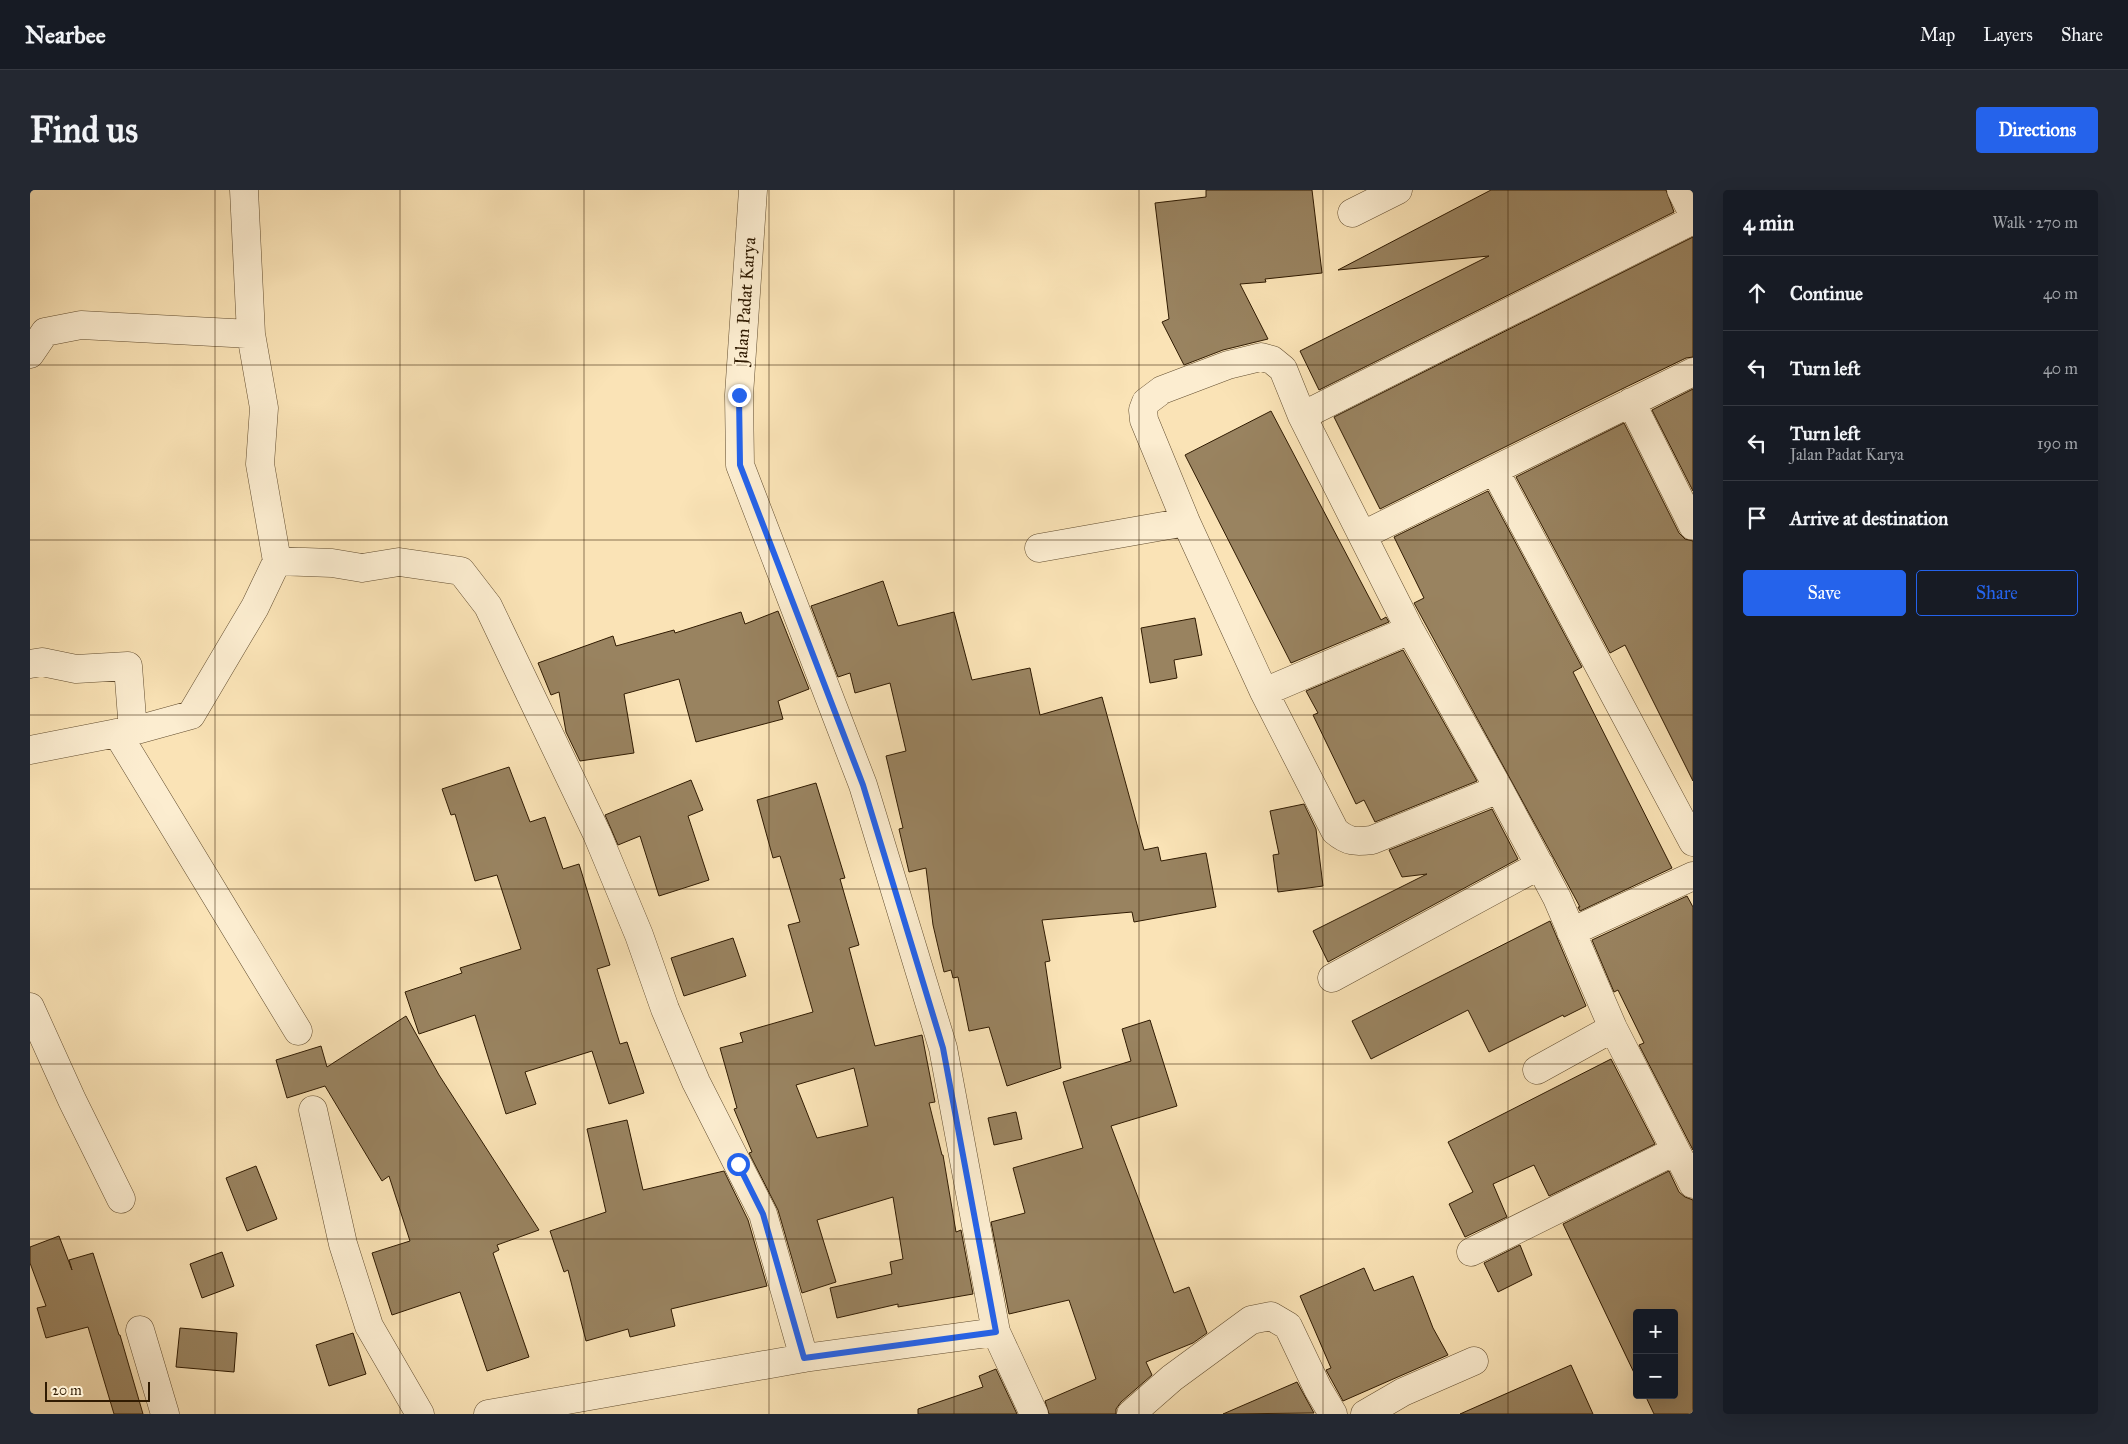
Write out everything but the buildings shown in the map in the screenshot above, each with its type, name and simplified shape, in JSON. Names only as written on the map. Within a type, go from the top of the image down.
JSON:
[{"type":"street","points":[[30,750],[125,732],[191,715],[255,607],[277,561],[260,464],[264,408],[251,334],[244,190]]},
{"type":"street","name":"Jalan Padat Karya","points":[[753,190],[739,395],[740,465],[863,785],[943,1048],[996,1332],[1034,1414]]},
{"type":"street","points":[[1352,213],[1398,190]]},
{"type":"street","points":[[1681,190],[1693,214]]},
{"type":"street","points":[[1302,416],[1693,220]]},
{"type":"street","points":[[30,354],[45,332],[81,325],[251,334]]},
{"type":"street","points":[[1499,789],[1372,840],[1360,842],[1345,839],[1335,831],[1264,692],[1186,522],[1147,432],[1143,410],[1146,402],[1162,390],[1228,365],[1266,357],[1283,369],[1302,416],[1410,630],[1499,789],[1540,865],[1613,1028],[1693,1184]]},
{"type":"street","points":[[1362,535],[1693,372]]},
{"type":"street","points":[[1631,402],[1693,526]]},
{"type":"street","points":[[1495,471],[1693,842]]},
{"type":"street","points":[[1039,548],[1186,522]]},
{"type":"street","points":[[277,561],[332,563],[362,568],[399,562],[461,571],[488,606],[597,834],[639,935],[665,1009],[696,1082],[763,1214],[804,1358]]},
{"type":"street","points":[[1264,692],[1410,630]]},
{"type":"street","points":[[30,664],[42,662],[76,669],[128,666],[125,732],[298,1031]]},
{"type":"street","points":[[1332,978],[1540,865]]},
{"type":"street","points":[[1571,932],[1693,876]]},
{"type":"street","points":[[30,1007],[72,1100],[121,1199]]},
{"type":"street","points":[[1537,1070],[1613,1028]]},
{"type":"street","points":[[313,1110],[344,1244],[369,1326],[420,1414]]},
{"type":"street","points":[[1471,1252],[1675,1151]]},
{"type":"street","points":[[1131,1414],[1172,1378],[1251,1320],[1271,1316],[1288,1326],[1318,1388],[1333,1414]]},
{"type":"street","points":[[140,1330],[165,1414]]},
{"type":"street","points":[[488,1414],[804,1358],[996,1332]]},
{"type":"street","points":[[1365,1414],[1403,1392],[1474,1361]]},
{"type":"route","points":[[738,1164],[763,1214],[804,1358],[996,1332],[943,1048],[863,785],[740,465],[739,395]]}]
